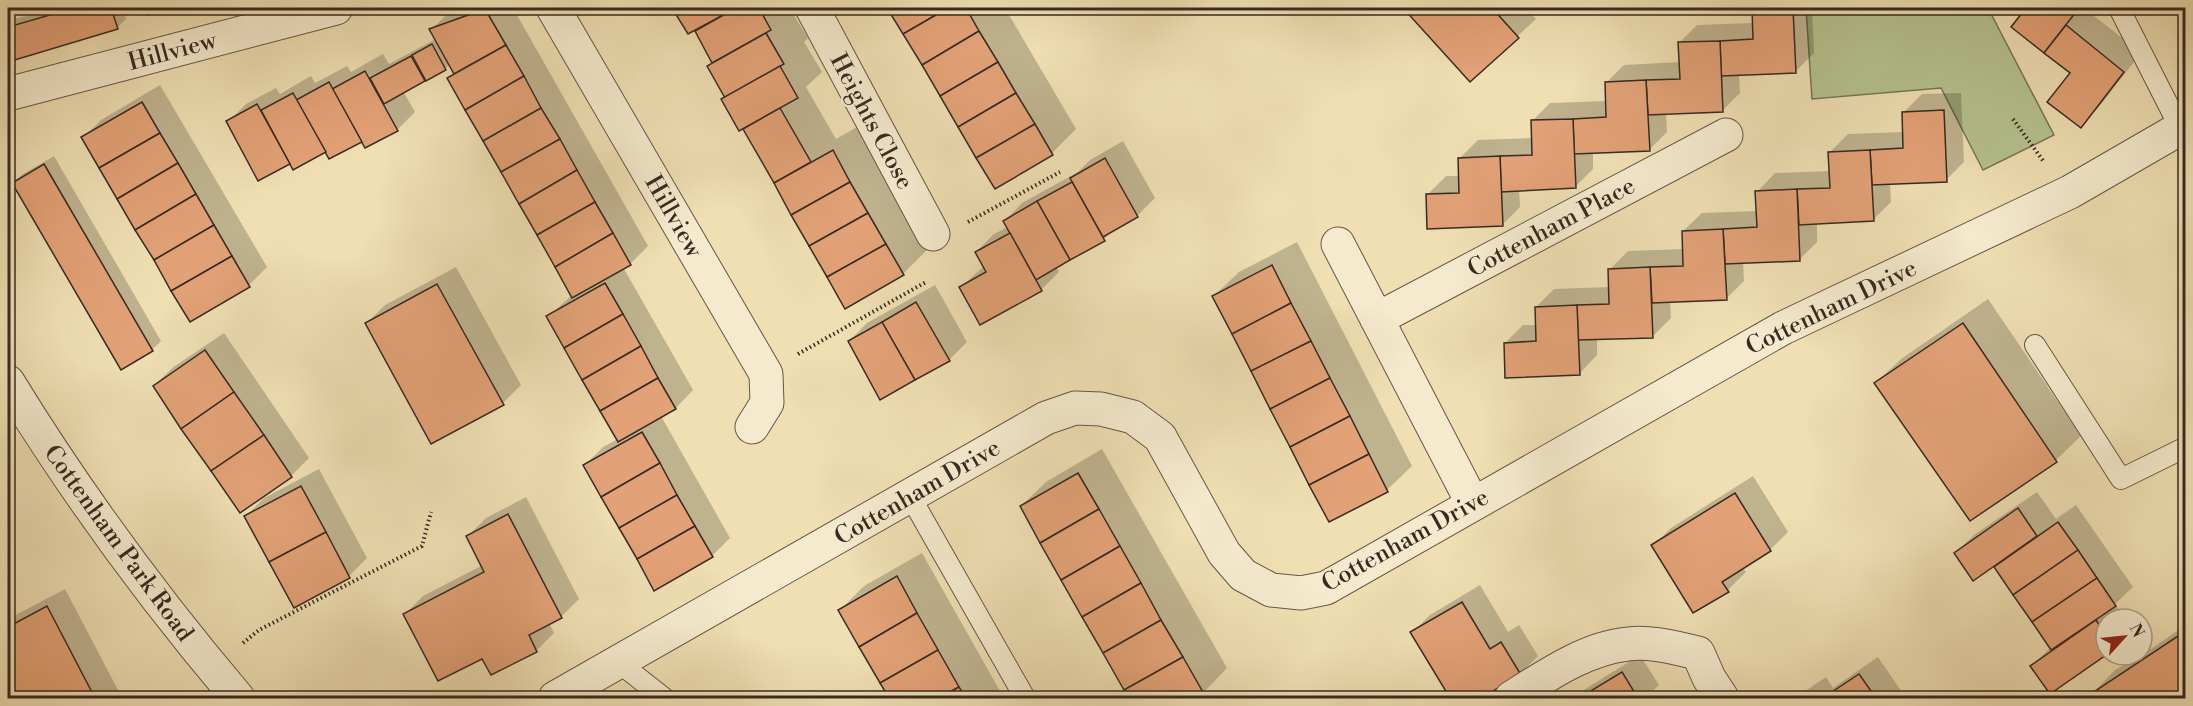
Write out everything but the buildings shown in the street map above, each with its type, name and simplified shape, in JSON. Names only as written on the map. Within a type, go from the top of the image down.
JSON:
[{"type":"street","name":"Hillview","points":[[8,94],[336,8]]},
{"type":"street","name":"Hillview","points":[[553,8],[766,374],[767,404],[752,427]]},
{"type":"street","name":"Heights Close","points":[[812,8],[933,234]]},
{"type":"street","name":"Cottenham Drive","points":[[555,699],[1046,418],[1075,408],[1101,409],[1133,417],[1160,437],[1224,553],[1243,575],[1271,590],[1301,593],[1326,588],[1783,328],[2070,192],[2182,127]]},
{"type":"street","name":"Cottenham Place","points":[[1377,319],[1726,135]]},
{"type":"street","points":[[1338,244],[1473,504]]},
{"type":"street","name":"Cottenham Park Road","points":[[8,382],[37,429],[146,584],[238,699]]},
{"type":"street","points":[[1511,699],[1547,675],[1583,658],[1628,644],[1660,645],[1698,653],[1709,678],[1722,699]]},
{"type":"lane","points":[[2119,8],[2182,127]]},
{"type":"lane","points":[[2035,345],[2121,479],[2186,447]]},
{"type":"lane","points":[[910,496],[1025,699]]},
{"type":"lane","points":[[618,662],[664,699]]},
{"type":"path","points":[[2013,119],[2070,192]]},
{"type":"path","points":[[968,222],[1060,172]]},
{"type":"path","points":[[802,351],[926,282]]},
{"type":"path","points":[[211,667],[260,630],[422,546],[431,512]]},
{"type":"green space","points":[[1806,8],[1988,8],[2054,135],[1983,170],[1941,88],[1812,99]]}]
